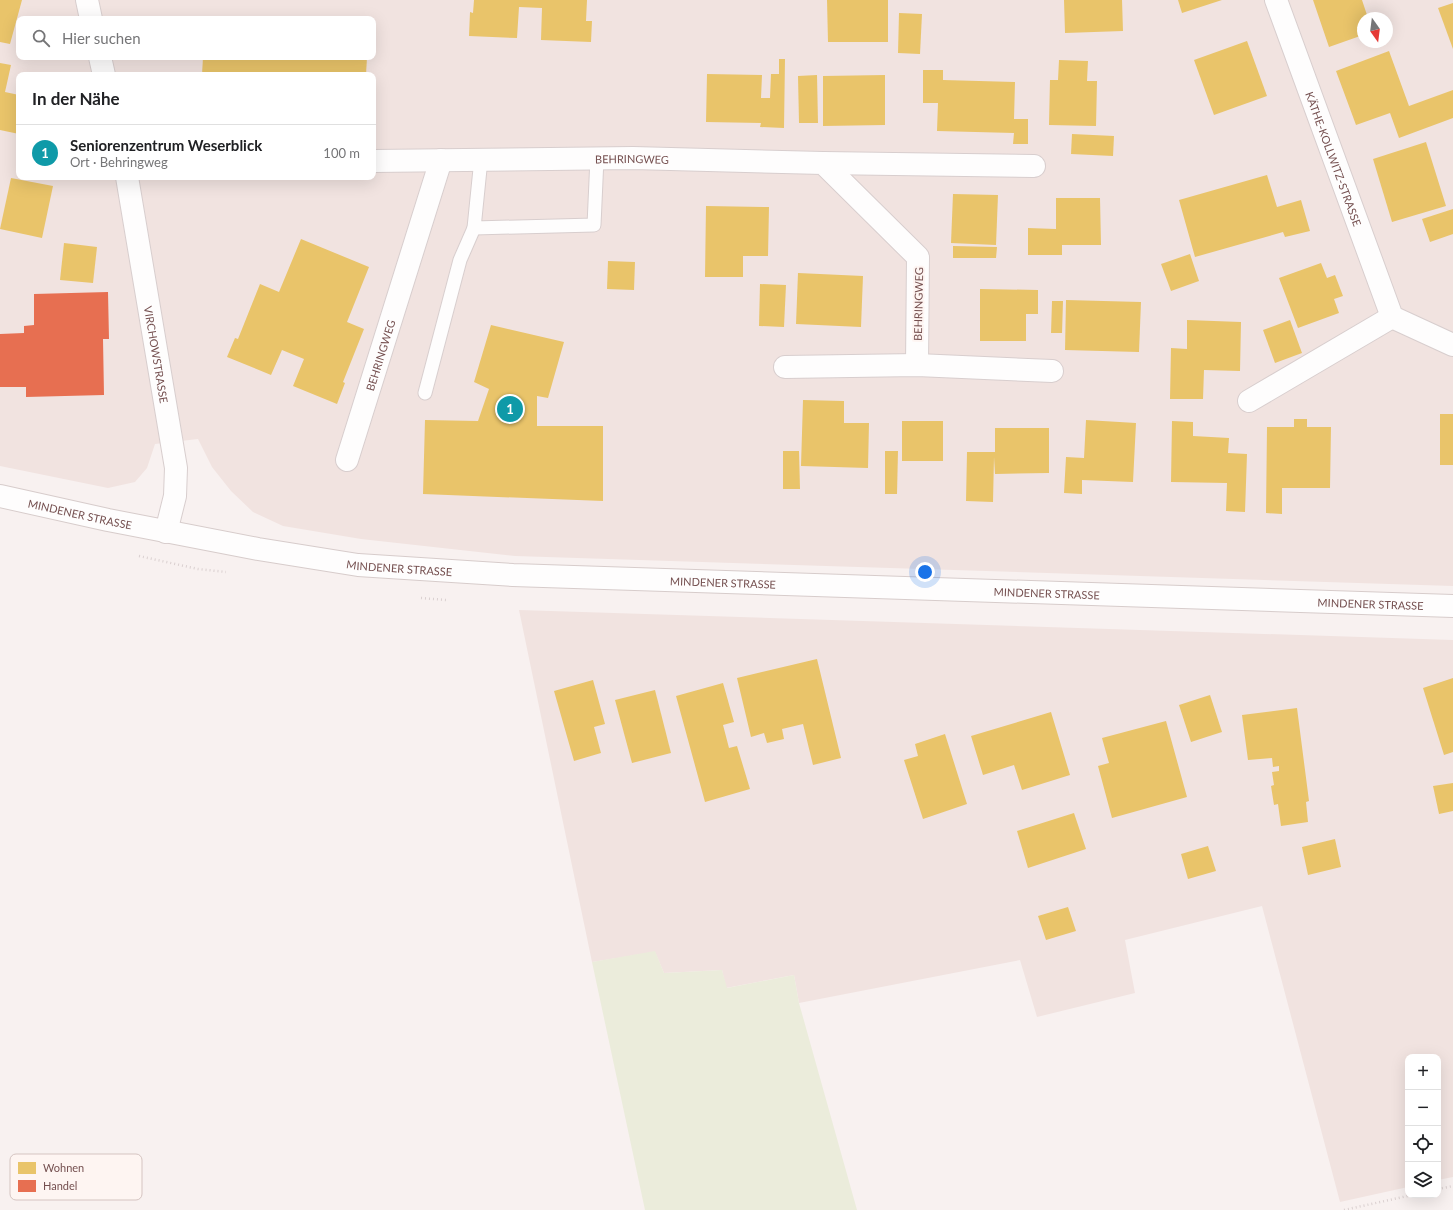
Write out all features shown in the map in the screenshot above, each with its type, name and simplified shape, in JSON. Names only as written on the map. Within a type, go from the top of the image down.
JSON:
[{"type":"street","points":[[87,0],[90,16]]},
{"type":"street","name":"KÄTHE-KOLLWITZ-STRASSE","points":[[1276,0],[1392,317]]},
{"type":"street","points":[[101,60],[103,72]]},
{"type":"street","name":"BEHRINGWEG","points":[[376,160],[597,158],[1034,166]]},
{"type":"street","name":"BEHRINGWEG","points":[[348,460],[441,160]]},
{"type":"street","name":"BEHRINGWEG","points":[[823,163],[918,257],[917,365]]},
{"type":"street","name":"VIRCHOWSTRASSE","points":[[128,180],[176,468],[175,496],[166,532]]},
{"type":"street","points":[[1249,401],[1392,317],[1453,345]]},
{"type":"street","points":[[785,367],[917,365],[1052,371]]},
{"type":"street","name":"MINDENER STRASSE","points":[[0,496],[166,532],[258,549],[358,564],[513,575],[1453,606]]},
{"type":"lane","points":[[474,228],[594,225],[597,158]]},
{"type":"lane","points":[[424,393],[460,260],[474,228],[481,159]]},
{"type":"path","points":[[1441,1188],[1453,1186]]},
{"type":"path","points":[[1344,1210],[1405,1197]]},
{"type":"shaded area","points":[[0,0],[1453,0],[1453,586],[515,556],[361,539],[283,526],[253,512],[231,491],[212,467],[198,439],[155,444],[147,468],[135,482],[108,488],[0,466]]},
{"type":"shaded area","points":[[519,610],[1453,640],[1453,1177],[1441,1179],[1441,1054],[1405,1054],[1405,1188],[1340,1202],[1262,906],[1125,940],[1135,993],[1037,1017],[1020,960],[799,1003],[794,975],[726,988],[722,970],[664,973],[655,952],[592,962]]},
{"type":"green space","points":[[655,951],[664,973],[722,970],[727,988],[794,975],[799,1003],[857,1210],[645,1210],[592,962]]},
{"type":"building: Wohnen","points":[[0,0],[22,0],[18,16],[16,16],[16,22],[10,44],[0,42]]},
{"type":"building: Wohnen","points":[[474,0],[587,0],[586,21],[592,21],[591,42],[541,40],[542,8],[519,7],[517,38],[469,36],[470,12],[473,13]]},
{"type":"building: Wohnen","points":[[827,0],[888,0],[888,42],[828,42]]},
{"type":"building: Wohnen","points":[[1064,0],[1122,0],[1123,31],[1065,33]]},
{"type":"building: Wohnen","points":[[1178,0],[1222,0],[1182,13]]},
{"type":"building: Wohnen","points":[[1313,0],[1362,0],[1366,12],[1357,12],[1357,37],[1329,47]]},
{"type":"building: Wohnen","points":[[1453,3],[1453,49],[1438,8]]},
{"type":"building: Wohnen","points":[[899,13],[922,14],[920,54],[898,53]]},
{"type":"building: Wohnen","points":[[1247,41],[1267,96],[1214,115],[1194,60]]},
{"type":"building: Wohnen","points":[[1389,51],[1409,106],[1453,90],[1453,118],[1399,138],[1390,113],[1356,125],[1336,71]]},
{"type":"building: Wohnen","points":[[779,59],[785,59],[784,128],[760,127],[761,123],[706,122],[707,74],[762,75],[761,98],[770,98],[771,74],[779,74]]},
{"type":"building: Wohnen","points":[[203,60],[367,60],[366,72],[202,72]]},
{"type":"building: Wohnen","points":[[1059,60],[1088,61],[1087,81],[1097,81],[1096,126],[1049,125],[1050,80],[1058,80]]},
{"type":"building: Wohnen","points":[[0,63],[11,65],[5,92],[16,94],[16,133],[0,130]]},
{"type":"building: Wohnen","points":[[923,70],[943,70],[943,80],[1015,82],[1014,119],[1028,119],[1028,144],[1013,144],[1014,133],[937,131],[938,103],[923,103]]},
{"type":"building: Wohnen","points":[[817,75],[818,123],[799,123],[798,76]]},
{"type":"building: Wohnen","points":[[885,75],[885,125],[823,126],[823,76]]},
{"type":"building: Wohnen","points":[[1072,134],[1114,136],[1113,156],[1071,154]]},
{"type":"building: Wohnen","points":[[1426,142],[1446,206],[1392,222],[1373,159]]},
{"type":"building: Wohnen","points":[[1267,175],[1277,207],[1301,200],[1310,231],[1285,237],[1283,232],[1195,257],[1179,200]]},
{"type":"building: Wohnen","points":[[11,178],[53,186],[42,238],[0,229]]},
{"type":"building: Wohnen","points":[[953,194],[998,195],[996,245],[951,243]]},
{"type":"building: Wohnen","points":[[1056,198],[1100,198],[1101,245],[1062,245],[1062,255],[1028,255],[1028,228],[1056,229]]},
{"type":"building: Wohnen","points":[[706,206],[769,207],[768,256],[743,256],[743,277],[705,277]]},
{"type":"building: Wohnen","points":[[1453,209],[1453,234],[1430,242],[1422,219]]},
{"type":"building: Wohnen","points":[[301,239],[369,267],[347,322],[364,329],[343,382],[345,383],[337,404],[293,386],[304,359],[282,350],[271,375],[227,357],[235,338],[238,339],[260,284],[279,292]]},
{"type":"building: Wohnen","points":[[64,243],[97,247],[93,283],[60,280]]},
{"type":"building: Wohnen","points":[[953,246],[997,247],[996,258],[953,258]]},
{"type":"building: Wohnen","points":[[1190,254],[1199,281],[1171,291],[1161,264]]},
{"type":"building: Wohnen","points":[[608,261],[635,262],[634,290],[607,289]]},
{"type":"building: Wohnen","points":[[1321,263],[1327,278],[1335,275],[1343,296],[1334,299],[1339,313],[1298,328],[1279,278]]},
{"type":"building: Wohnen","points":[[798,273],[863,276],[861,327],[796,324]]},
{"type":"building: Wohnen","points":[[760,284],[786,285],[784,327],[759,326]]},
{"type":"building: Wohnen","points":[[980,289],[1038,290],[1038,314],[1026,314],[1026,341],[980,341]]},
{"type":"building: Wohnen","points":[[1066,300],[1141,302],[1139,352],[1065,350]]},
{"type":"building: Wohnen","points":[[1052,301],[1063,301],[1062,333],[1051,333]]},
{"type":"building: Wohnen","points":[[1187,320],[1241,322],[1240,371],[1204,370],[1203,399],[1170,399],[1171,348],[1187,349]]},
{"type":"building: Wohnen","points":[[1290,320],[1302,353],[1275,363],[1263,330]]},
{"type":"building: Wohnen","points":[[491,325],[564,342],[548,398],[537,396],[537,426],[603,426],[603,501],[423,494],[425,420],[478,421],[489,389],[474,382]]},
{"type":"building: Wohnen","points":[[803,400],[844,401],[844,423],[869,423],[868,468],[801,466]]},
{"type":"building: Wohnen","points":[[1440,414],[1453,414],[1453,465],[1440,465]]},
{"type":"building: Wohnen","points":[[1294,419],[1307,419],[1307,427],[1331,427],[1330,488],[1282,488],[1282,514],[1266,513],[1267,427],[1294,427]]},
{"type":"building: Wohnen","points":[[1086,420],[1136,423],[1133,482],[1082,480],[1082,494],[1064,493],[1066,457],[1084,458]]},
{"type":"building: Wohnen","points":[[902,421],[943,421],[943,461],[902,461]]},
{"type":"building: Wohnen","points":[[1172,421],[1193,422],[1193,436],[1229,438],[1228,453],[1247,454],[1245,512],[1226,511],[1227,483],[1171,482]]},
{"type":"building: Wohnen","points":[[995,428],[1049,428],[1049,473],[995,474],[994,457],[993,502],[966,501],[967,452],[995,452]]},
{"type":"building: Wohnen","points":[[783,451],[799,451],[800,489],[783,489]]},
{"type":"building: Wohnen","points":[[885,451],[898,451],[897,494],[885,494]]},
{"type":"building: Wohnen","points":[[817,659],[841,758],[813,765],[803,724],[782,729],[784,739],[767,743],[764,733],[751,737],[737,678]]},
{"type":"building: Wohnen","points":[[1453,678],[1453,752],[1444,755],[1423,688]]},
{"type":"building: Wohnen","points":[[593,680],[605,724],[594,727],[601,753],[574,761],[554,691]]},
{"type":"building: Wohnen","points":[[723,683],[734,722],[723,725],[729,748],[737,746],[750,789],[705,802],[676,696]]},
{"type":"building: Wohnen","points":[[655,690],[671,753],[632,763],[615,700]]},
{"type":"building: Wohnen","points":[[1210,695],[1222,732],[1191,742],[1179,705]]},
{"type":"building: Wohnen","points":[[1297,708],[1309,801],[1306,802],[1308,822],[1281,826],[1278,804],[1274,805],[1271,786],[1274,785],[1272,772],[1279,771],[1279,766],[1273,767],[1272,758],[1248,760],[1242,715]]},
{"type":"building: Wohnen","points":[[1051,712],[1070,775],[1022,790],[1014,765],[983,775],[971,736]]},
{"type":"building: Wohnen","points":[[1166,721],[1187,797],[1112,818],[1098,766],[1109,763],[1102,738]]},
{"type":"building: Wohnen","points":[[945,734],[967,804],[923,819],[904,760],[918,756],[915,744]]},
{"type":"building: Wohnen","points":[[1453,783],[1453,811],[1439,814],[1433,786]]},
{"type":"building: Wohnen","points":[[1074,813],[1086,849],[1028,868],[1017,831]]},
{"type":"building: Wohnen","points":[[1335,839],[1341,867],[1308,875],[1302,847]]},
{"type":"building: Wohnen","points":[[1208,846],[1216,871],[1188,879],[1181,854]]},
{"type":"building: Wohnen","points":[[1068,907],[1076,931],[1046,940],[1038,916]]},
{"type":"building: Handel","points":[[108,292],[109,339],[103,339],[104,395],[26,397],[26,387],[0,387],[0,334],[24,333],[24,326],[34,325],[34,294]]},
{"type":"place","name":"Seniorenzentrum Weserblick","points":[[510,409]]}]
